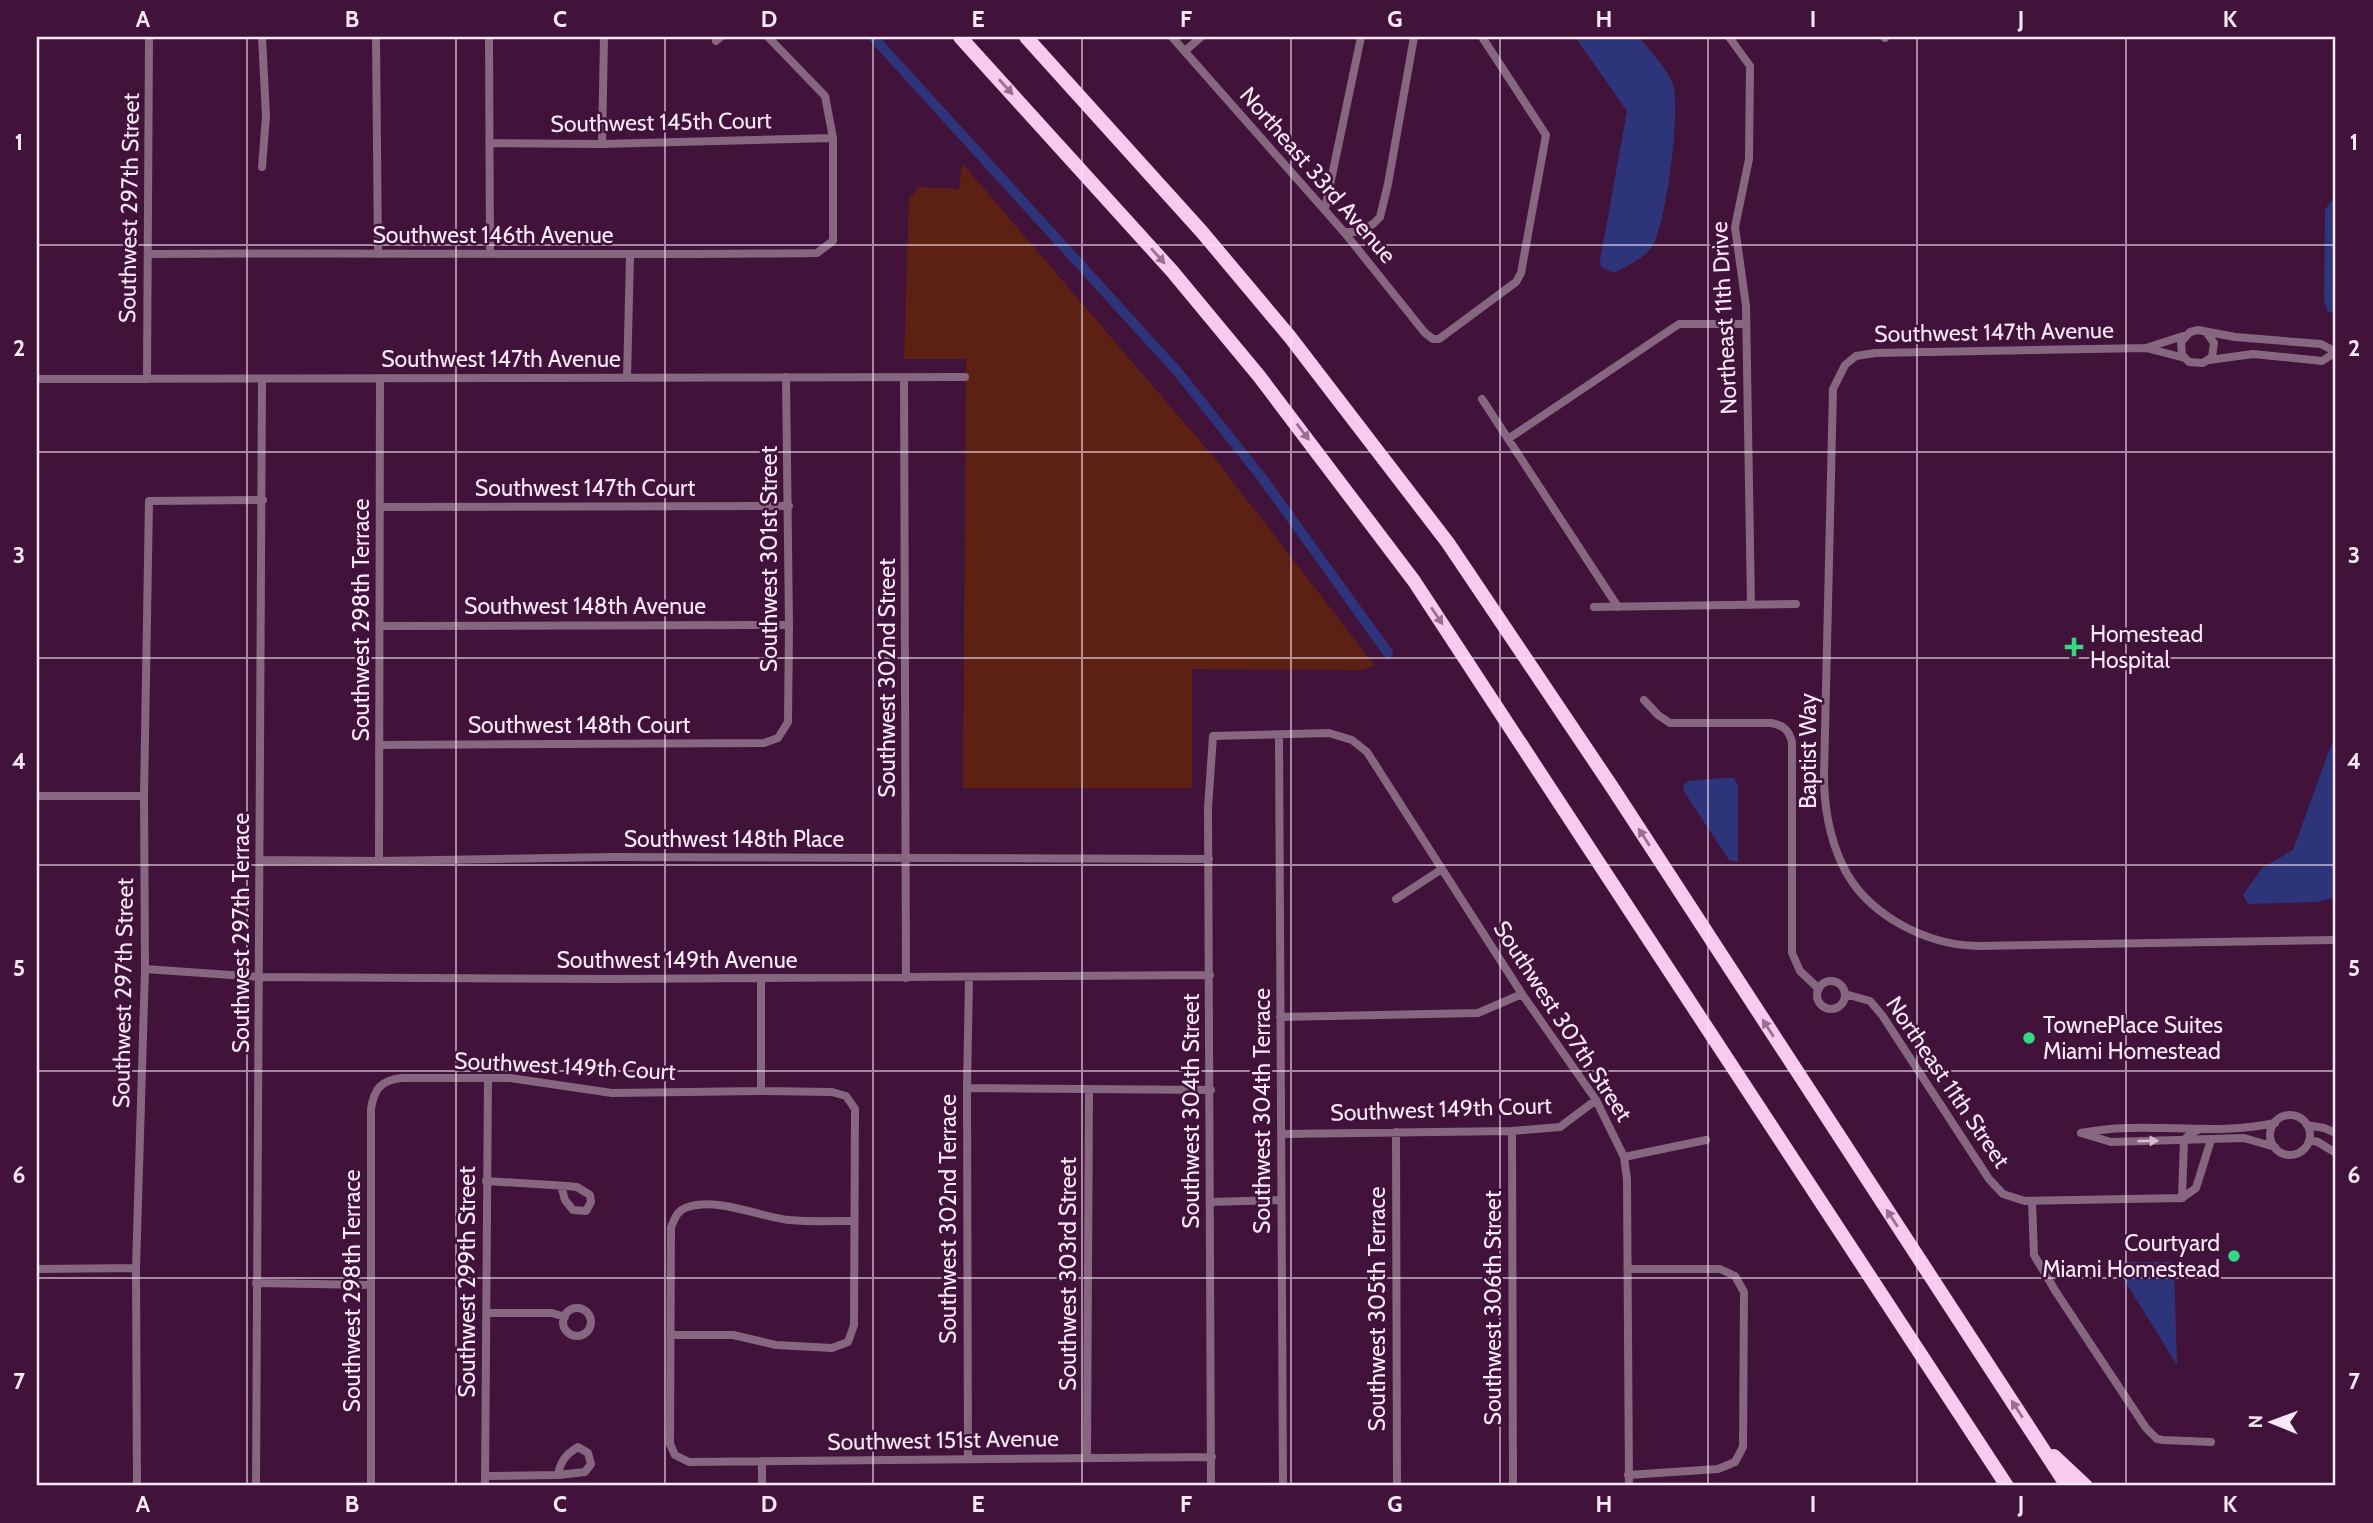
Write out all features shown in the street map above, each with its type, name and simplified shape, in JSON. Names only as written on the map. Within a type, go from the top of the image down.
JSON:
[{"type":"highway","points":[[960,37],[1172,271],[1251,365],[1414,581],[2007,1486]]},
{"type":"highway","points":[[1026,37],[1202,232],[1290,337],[1448,543],[1612,787],[2067,1486]]},
{"type":"highway","points":[[2041,1446],[2086,1486]]},
{"type":"street","name":"Southwest 297th Street","points":[[147,379],[149,37]]},
{"type":"street","points":[[262,37],[266,116],[262,167]]},
{"type":"street","points":[[376,37],[378,254]]},
{"type":"street","points":[[489,37],[489,253]]},
{"type":"street","points":[[602,144],[604,37]]},
{"type":"street","points":[[768,37],[825,96],[833,138]]},
{"type":"street","name":"Northeast 33rd Avenue","points":[[1172,37],[1325,209],[1425,333],[1433,339],[1439,339],[1516,282],[1521,273],[1546,135],[1482,37]]},
{"type":"street","points":[[1185,51],[1201,37]]},
{"type":"street","points":[[1325,209],[1361,37]]},
{"type":"street","points":[[1344,232],[1359,232],[1380,217],[1414,37]]},
{"type":"street","name":"Northeast 11th Drive","points":[[1729,37],[1750,66],[1749,159],[1735,227],[1746,306],[1751,605]]},
{"type":"street","name":"Southwest 146th Avenue","points":[[148,254],[489,253],[630,256],[817,253],[833,241],[833,138]]},
{"type":"street","name":"Southwest 145th Court","points":[[490,143],[602,144],[833,138]]},
{"type":"street","points":[[627,378],[630,256]]},
{"type":"street","points":[[1508,439],[1679,324],[1746,324]]},
{"type":"street","points":[[2194,330],[2207,332],[2321,344],[2336,352],[2322,361],[2253,354],[2198,364],[2185,358],[2180,346],[2183,336],[2194,330]]},
{"type":"street","points":[[2207,332],[2214,343],[2214,352],[2209,360]]},
{"type":"street","name":"Southwest 147th Avenue","points":[[2146,348],[2183,336]]},
{"type":"street","name":"Southwest 147th Avenue","points":[[1845,365],[1856,356],[1875,353],[2146,348],[2185,358]]},
{"type":"street","name":"Baptist Way","points":[[1845,365],[1833,389],[1824,796],[1832,838],[1839,857],[1862,895],[1892,919],[1916,933],[1965,946],[2336,940]]},
{"type":"street","name":"Southwest 301st Street","points":[[778,738],[788,722],[789,506],[786,377]]},
{"type":"street","name":"Southwest 302nd Street","points":[[904,377],[906,978]]},
{"type":"street","name":"Southwest 147th Avenue","points":[[37,379],[965,377]]},
{"type":"street","name":"Southwest 297th Terrace","points":[[256,1486],[261,977],[262,379]]},
{"type":"street","name":"Southwest 298th Terrace","points":[[379,861],[380,379]]},
{"type":"street","points":[[1482,399],[1618,607]]},
{"type":"street","name":"Southwest 297th Street","points":[[136,1486],[136,1268],[145,969],[144,796],[149,501],[262,500]]},
{"type":"street","name":"Southwest 147th Court","points":[[381,507],[789,506]]},
{"type":"street","points":[[1594,607],[1796,604]]},
{"type":"street","name":"Southwest 148th Avenue","points":[[380,626],[789,625]]},
{"type":"street","points":[[1644,700],[1670,723],[1771,723],[1778,724],[1787,731],[1792,742],[1792,953],[1800,971],[1819,989],[1818,999],[1827,1009],[1840,1006],[1845,994]]},
{"type":"street","name":"Southwest 307th Street","points":[[1279,735],[1329,733],[1352,740],[1367,752],[1522,994],[1596,1100],[1624,1157],[1627,1179],[1629,1486]]},
{"type":"street","name":"Southwest 304th Street","points":[[1211,1486],[1210,762],[1213,736],[1279,735]]},
{"type":"street","name":"Southwest 304th Terrace","points":[[1279,735],[1283,1486]]},
{"type":"street","name":"Southwest 148th Court","points":[[379,745],[764,743],[778,738]]},
{"type":"street","points":[[37,796],[144,796]]},
{"type":"street","name":"Southwest 148th Place","points":[[260,860],[1209,859]]},
{"type":"street","points":[[1395,899],[1442,869]]},
{"type":"street","name":"Southwest 149th Avenue","points":[[145,969],[261,977],[761,979],[1210,975]]},
{"type":"street","name":"Southwest 302nd Terrace","points":[[968,1460],[969,978]]},
{"type":"street","points":[[761,979],[761,1091]]},
{"type":"street","name":"Northeast 11th Street","points":[[1819,989],[1824,984],[1833,982],[1841,985],[1845,994],[1870,1001],[1998,1190],[2012,1199],[2032,1202],[2182,1198]]},
{"type":"street","points":[[1280,1017],[1478,1013],[1522,994]]},
{"type":"street","name":"Southwest 299th Street","points":[[485,1486],[488,1078]]},
{"type":"street","name":"Southwest 149th Court","points":[[373,1097],[381,1084],[391,1079],[528,1080],[612,1093],[832,1092],[846,1096],[855,1109],[854,1221]]},
{"type":"street","points":[[967,1088],[1210,1090]]},
{"type":"street","name":"Southwest 303rd Street","points":[[1087,1458],[1089,1091]]},
{"type":"street","name":"Southwest 298th Terrace","points":[[371,1486],[373,1097]]},
{"type":"street","name":"Southwest 149th Court","points":[[1281,1134],[1513,1131],[1560,1127],[1596,1100]]},
{"type":"street","points":[[2293,1116],[2302,1119],[2307,1125],[2309,1140],[2303,1150],[2294,1154],[2283,1154],[2275,1147],[2250,1139],[2110,1142],[2081,1133],[2121,1129],[2245,1128],[2275,1123],[2283,1117],[2293,1116]]},
{"type":"street","points":[[2275,1123],[2271,1133],[2275,1147]]},
{"type":"street","points":[[2307,1125],[2336,1133]]},
{"type":"street","points":[[2182,1198],[2185,1140],[2202,1128]]},
{"type":"street","name":"Southwest 306th Street","points":[[1513,1131],[1513,1486]]},
{"type":"street","name":"Southwest 305th Terrace","points":[[1396,1132],[1397,1486]]},
{"type":"street","points":[[1624,1157],[1706,1140]]},
{"type":"street","points":[[2182,1198],[2196,1188],[2211,1140]]},
{"type":"street","points":[[2309,1140],[2318,1142],[2336,1153]]},
{"type":"street","points":[[2184,1170],[2191,1179],[2200,1177]]},
{"type":"street","points":[[486,1181],[561,1186]]},
{"type":"street","points":[[1210,1202],[1281,1200]]},
{"type":"street","points":[[2032,1202],[2034,1255],[2146,1428],[2157,1439],[2211,1442]]},
{"type":"street","points":[[712,1205],[788,1220],[854,1221],[854,1325],[848,1342],[832,1348],[776,1345],[733,1335],[671,1335],[671,1227],[678,1212],[688,1206],[712,1205]]},
{"type":"street","points":[[37,1269],[136,1268]]},
{"type":"street","points":[[1628,1269],[1720,1269],[1735,1276],[1744,1292],[1743,1447],[1735,1462],[1717,1469],[1628,1475]]},
{"type":"street","points":[[256,1283],[371,1285]]},
{"type":"street","points":[[487,1313],[552,1313],[565,1317]]},
{"type":"street","name":"Southwest 151st Avenue","points":[[671,1335],[670,1444],[675,1455],[689,1462],[1212,1457]]},
{"type":"street","points":[[762,1461],[762,1486]]},
{"type":"street","points":[[485,1476],[558,1475]]},
{"type":"shaded area","points":[[1575,37],[1639,37],[1663,66],[1673,85],[1674,141],[1658,233],[1646,254],[1614,273],[1601,267],[1600,261],[1627,111]]},
{"type":"shaded area","points":[[962,163],[1217,461],[1375,666],[1361,670],[1192,669],[1192,788],[963,788],[966,359],[904,359],[909,197],[918,187],[959,189]]},
{"type":"shaded area","points":[[2336,200],[2336,314],[2327,311],[2324,301],[2325,210],[2331,201]]},
{"type":"shaded area","points":[[2336,738],[2336,897],[2318,902],[2248,904],[2243,895],[2262,868],[2293,850]]},
{"type":"shaded area","points":[[1734,778],[1738,785],[1738,862],[1729,860],[1683,790],[1684,784],[1689,781]]},
{"type":"shaded area","points":[[2115,1262],[2174,1262],[2177,1365],[2115,1265]]},
{"type":"waterway","points":[[873,37],[1177,371],[1263,479],[1388,653]]},
{"type":"place","name":"Homestead Hospital","points":[[2074,647]]},
{"type":"place","name":"TownePlace Suites Miami Homestead","points":[[2029,1038]]},
{"type":"place","name":"Courtyard Miami Homestead","points":[[2234,1256]]}]
